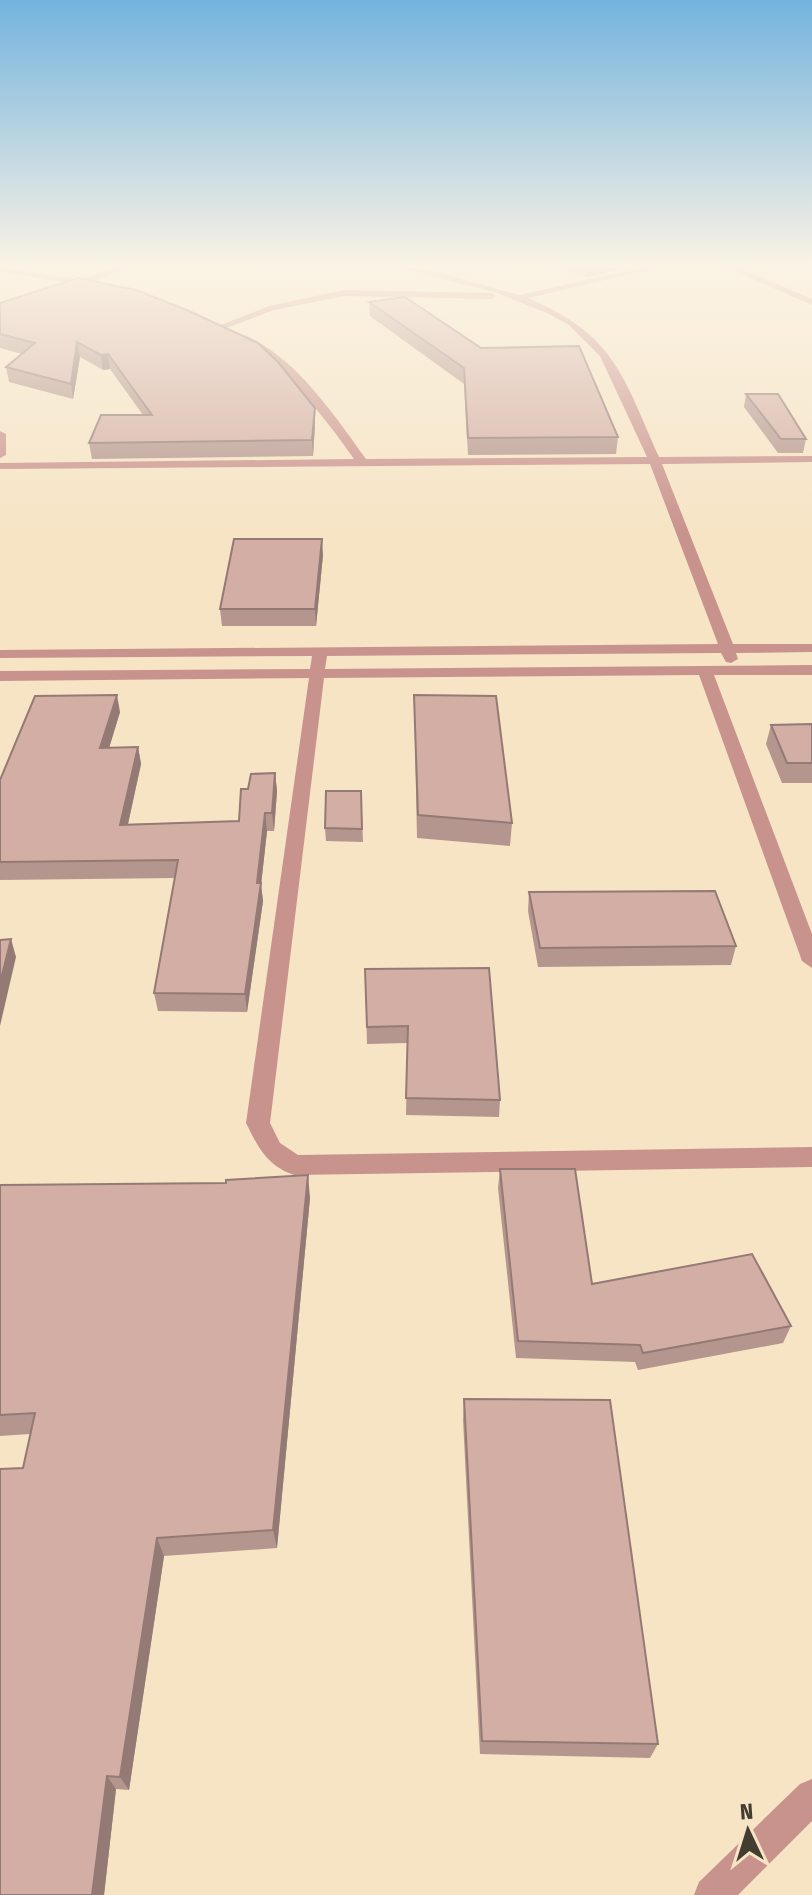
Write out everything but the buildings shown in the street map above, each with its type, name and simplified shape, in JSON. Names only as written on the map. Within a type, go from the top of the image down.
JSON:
[{"type":"street","points":[[269,353],[312,392],[361,461]]},
{"type":"street","points":[[602,353],[654,459],[735,671]]},
{"type":"street","points":[[0,434],[0,455]]},
{"type":"street","points":[[0,466],[812,459]]},
{"type":"street","points":[[0,654],[812,648]]},
{"type":"street","points":[[320,651],[258,1123],[272,1150],[294,1165],[812,1157]]},
{"type":"street","points":[[0,676],[812,670]]},
{"type":"street","points":[[705,671],[812,961]]},
{"type":"street","points":[[712,1895],[812,1796]]}]
